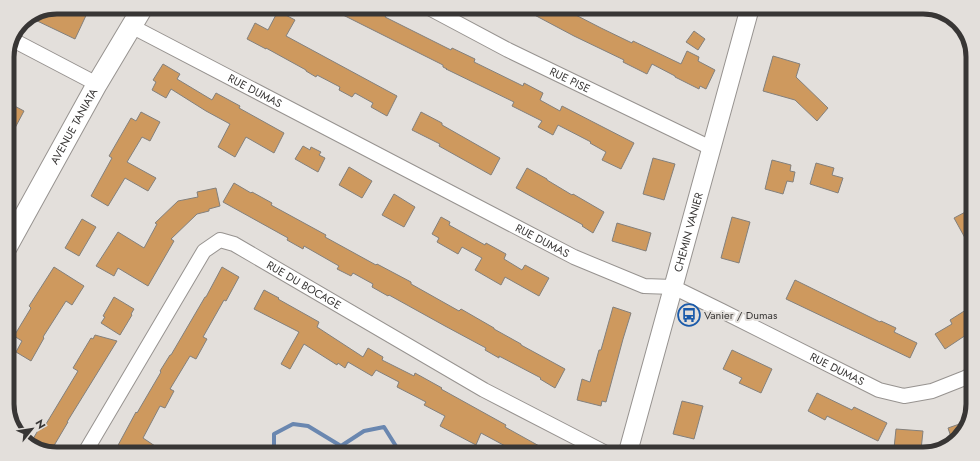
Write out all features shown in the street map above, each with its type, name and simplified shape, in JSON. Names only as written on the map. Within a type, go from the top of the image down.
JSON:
[{"type":"main road","name":"AVENUE TANIATA","points":[[14,234],[97,84],[139,14]]},
{"type":"street","name":"RUE PISE","points":[[440,14],[508,50],[711,148]]},
{"type":"street","name":"CHEMIN VANIER","points":[[629,447],[748,14]]},
{"type":"street","name":"RUE DUMAS","points":[[131,26],[574,257],[644,286],[673,287],[722,310],[878,390],[904,396],[932,391],[966,378]]},
{"type":"street","points":[[17,42],[97,84]]},
{"type":"street","name":"RUE DU BOCAGE","points":[[88,447],[204,251],[220,240],[234,244],[484,390],[594,447]]},
{"type":"building","points":[[57,14],[87,14],[75,39],[35,20],[41,17]]},
{"type":"building","points":[[276,14],[284,14],[295,20],[286,36],[397,96],[387,116],[371,107],[373,103],[355,93],[352,97],[339,90],[340,87],[317,75],[316,77],[306,70],[247,39],[255,23],[268,30]]},
{"type":"building","points":[[341,14],[387,14],[385,17],[451,50],[452,48],[475,59],[474,62],[523,86],[524,83],[543,93],[540,100],[560,111],[562,106],[634,143],[621,169],[602,160],[606,152],[590,143],[591,142],[558,125],[553,135],[538,127],[542,121],[512,106],[514,102],[446,69],[443,65]]},
{"type":"building","points":[[533,14],[574,14],[632,43],[633,41],[681,64],[687,51],[699,57],[698,61],[715,70],[706,89],[700,86],[699,89],[652,64],[647,74],[623,62],[624,60]]},
{"type":"building","points":[[694,31],[705,39],[698,50],[686,42]]},
{"type":"building","points":[[773,56],[800,64],[796,77],[828,108],[817,121],[795,100],[763,91]]},
{"type":"building","points":[[163,64],[180,74],[177,79],[212,100],[216,93],[240,106],[239,108],[284,133],[274,153],[246,137],[235,157],[218,147],[230,124],[171,89],[166,98],[152,90],[156,82],[153,80]]},
{"type":"building","points":[[14,106],[24,111],[14,130]]},
{"type":"building","points":[[141,112],[160,122],[150,141],[142,137],[127,162],[156,178],[148,191],[125,178],[108,206],[91,196],[112,158],[109,156],[131,118],[136,121]]},
{"type":"building","points":[[421,112],[500,158],[491,175],[439,146],[440,144],[412,130]]},
{"type":"building","points":[[303,146],[310,150],[311,147],[321,152],[319,155],[325,158],[318,172],[295,159]]},
{"type":"building","points":[[653,158],[675,164],[664,200],[643,194]]},
{"type":"building","points":[[772,160],[791,165],[790,171],[795,172],[793,182],[787,181],[783,194],[765,189]]},
{"type":"building","points":[[816,163],[834,168],[832,175],[843,178],[838,193],[810,184]]},
{"type":"building","points":[[349,167],[372,181],[362,198],[339,185]]},
{"type":"building","points":[[527,168],[604,212],[593,233],[582,226],[583,225],[516,188]]},
{"type":"building","points":[[234,183],[272,203],[271,205],[326,235],[325,237],[411,282],[411,284],[459,311],[461,309],[565,369],[555,388],[540,379],[541,378],[499,356],[499,358],[485,350],[486,348],[372,287],[373,284],[353,273],[351,276],[337,269],[339,266],[304,246],[303,249],[287,240],[288,238],[223,202]]},
{"type":"building","points":[[216,188],[220,206],[197,214],[171,239],[174,241],[148,286],[118,268],[114,276],[96,266],[118,232],[144,248],[157,224],[155,223],[178,201],[198,197],[197,192]]},
{"type":"building","points":[[394,194],[415,207],[404,227],[382,215]]},
{"type":"building","points":[[966,212],[966,240],[954,218]]},
{"type":"building","points":[[441,217],[450,222],[449,225],[485,245],[486,243],[506,254],[504,259],[522,270],[525,265],[549,278],[539,296],[505,277],[501,285],[475,270],[482,258],[462,247],[458,254],[437,242],[439,238],[432,234]]},
{"type":"building","points":[[732,217],[750,222],[739,263],[721,258]]},
{"type":"building","points":[[82,219],[96,227],[79,256],[65,248]]},
{"type":"building","points":[[617,223],[651,233],[646,251],[612,241]]},
{"type":"building","points":[[54,267],[84,286],[72,305],[66,301],[43,337],[44,338],[31,361],[16,352],[22,341],[14,336],[31,308],[29,306]]},
{"type":"building","points":[[222,267],[239,277],[226,301],[224,300],[203,337],[207,339],[196,359],[190,356],[170,389],[174,391],[165,408],[160,406],[143,438],[156,447],[117,447],[136,412],[137,413],[161,372],[160,371],[206,297]]},
{"type":"building","points":[[795,280],[880,322],[881,321],[896,328],[894,332],[917,343],[910,358],[786,299]]},
{"type":"building","points":[[264,290],[319,322],[317,327],[363,357],[368,348],[383,357],[382,360],[414,376],[415,373],[506,425],[505,427],[541,447],[507,447],[481,433],[476,445],[440,426],[445,416],[424,405],[426,402],[397,387],[399,382],[376,370],[372,376],[348,362],[345,368],[338,363],[337,365],[304,344],[290,369],[281,364],[299,332],[254,309]]},
{"type":"building","points":[[114,297],[134,309],[120,335],[101,323],[105,317],[103,316]]},
{"type":"building","points":[[613,307],[631,313],[606,402],[602,401],[601,406],[577,400],[582,379],[590,382]]},
{"type":"building","points":[[966,310],[966,335],[945,349],[935,334],[952,324],[950,320]]},
{"type":"building","points":[[95,335],[117,341],[53,447],[41,444],[33,440],[40,427],[43,429],[78,371],[73,368],[91,338],[93,339]]},
{"type":"building","points":[[732,350],[772,369],[761,393],[739,383],[742,378],[723,369]]},
{"type":"building","points":[[817,393],[852,410],[854,407],[887,423],[878,441],[827,416],[825,420],[808,411]]},
{"type":"building","points":[[682,401],[703,406],[694,439],[673,434]]},
{"type":"building","points":[[961,423],[951,436],[948,428]]},
{"type":"building","points":[[896,429],[923,431],[921,447],[894,447]]},
{"type":"waterway","points":[[274,447],[274,434],[293,424],[308,426],[341,446],[364,431],[384,427],[396,447]]},
{"type":"place","name":"Vanier / Dumas","points":[[689,315]]}]
